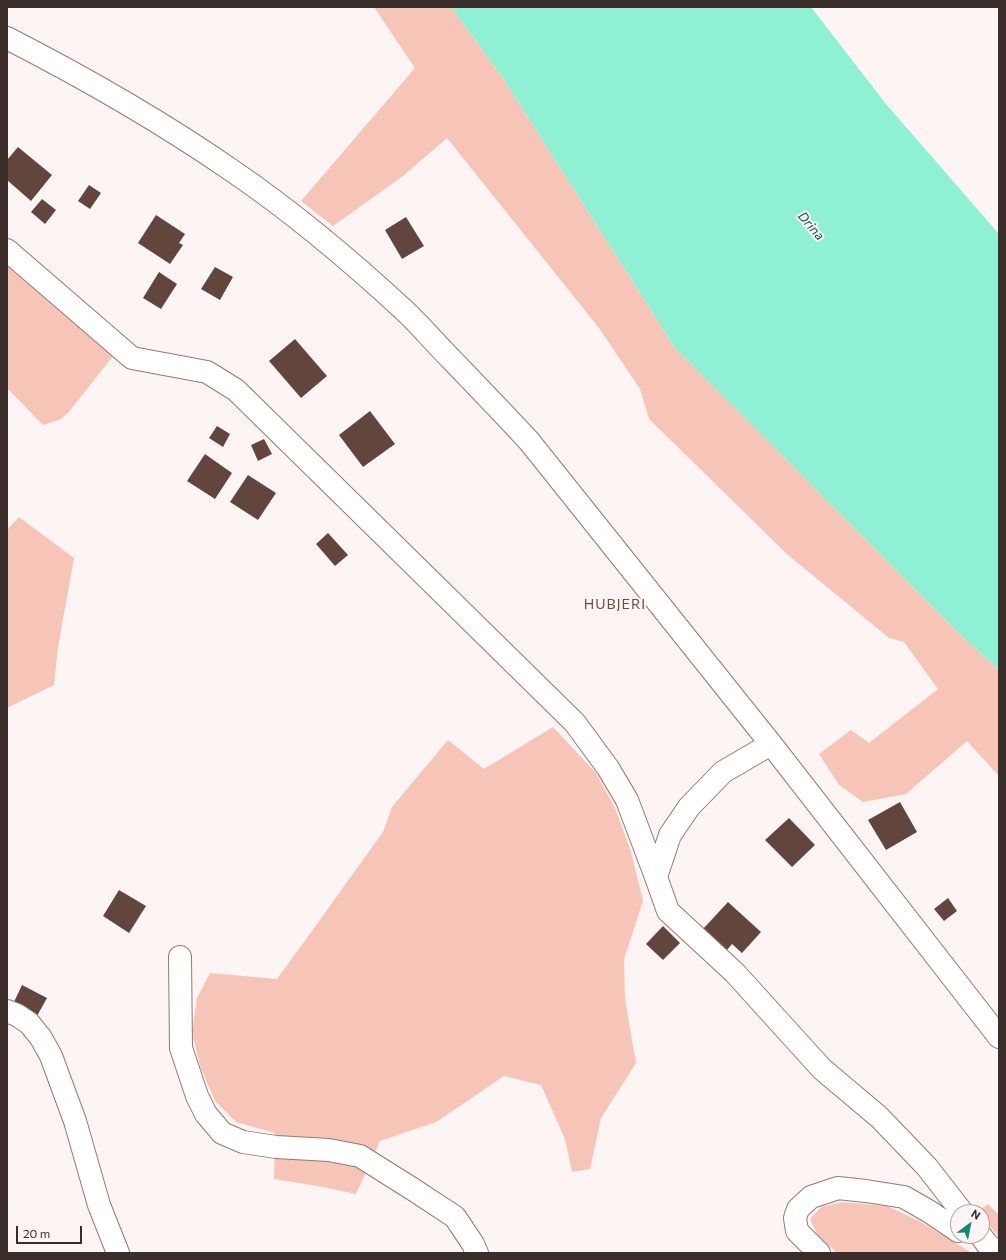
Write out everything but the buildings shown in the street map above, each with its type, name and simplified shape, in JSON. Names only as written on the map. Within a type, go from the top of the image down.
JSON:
[{"type":"street","points":[[7,38],[63,67],[144,113],[234,171],[279,204],[345,257],[406,312],[486,394],[529,442],[771,744],[999,1037]]},
{"type":"street","points":[[7,250],[132,358],[207,372],[236,390],[575,723],[608,768],[627,800],[668,911],[735,973],[822,1069],[879,1117],[927,1167],[956,1204]]},
{"type":"street","points":[[656,877],[670,835],[689,807],[723,772],[771,744]]},
{"type":"street","points":[[180,957],[181,1048],[197,1096],[206,1114],[222,1133],[244,1142],[276,1147],[329,1150],[360,1156],[455,1217],[473,1244],[477,1253]]},
{"type":"street","points":[[7,1011],[16,1014],[29,1023],[41,1038],[51,1056],[75,1121],[99,1205],[118,1253]]},
{"type":"street","points":[[819,1253],[797,1231],[795,1218],[798,1209],[812,1197],[838,1188],[904,1197],[950,1225]]},
{"type":"shaded area","points":[[374,7],[451,7],[503,78],[675,348],[964,638],[999,670],[999,776],[967,741],[906,794],[863,802],[839,785],[819,754],[851,730],[869,743],[938,689],[904,642],[889,638],[788,555],[649,419],[640,389],[599,328],[447,138],[403,176],[333,226],[301,201],[415,68]]},
{"type":"shaded area","points":[[7,265],[113,356],[68,413],[59,420],[43,425],[7,388]]},
{"type":"shaded area","points":[[19,517],[74,558],[58,647],[54,685],[7,708],[7,530]]},
{"type":"shaded area","points":[[553,727],[596,773],[615,808],[631,852],[643,901],[624,959],[625,999],[636,1063],[601,1118],[590,1169],[572,1172],[565,1139],[541,1085],[504,1076],[436,1122],[380,1141],[356,1194],[274,1179],[275,1133],[236,1122],[215,1101],[200,1066],[192,1032],[197,998],[210,973],[277,979],[383,832],[392,807],[448,740],[484,769]]},
{"type":"shaded area","points":[[842,1202],[887,1206],[921,1222],[950,1240],[950,1244],[957,1244],[972,1253],[837,1253],[817,1234],[810,1219],[821,1207]]},
{"type":"shaded area","points":[[990,1206],[999,1215],[999,1237],[990,1226]]},
{"type":"water","name":"Drina","points":[[451,7],[811,7],[886,104],[999,234],[999,670],[964,638],[675,348],[503,78]]},
{"type":"district","name":"HUBJERI","points":[[615,604]]}]
